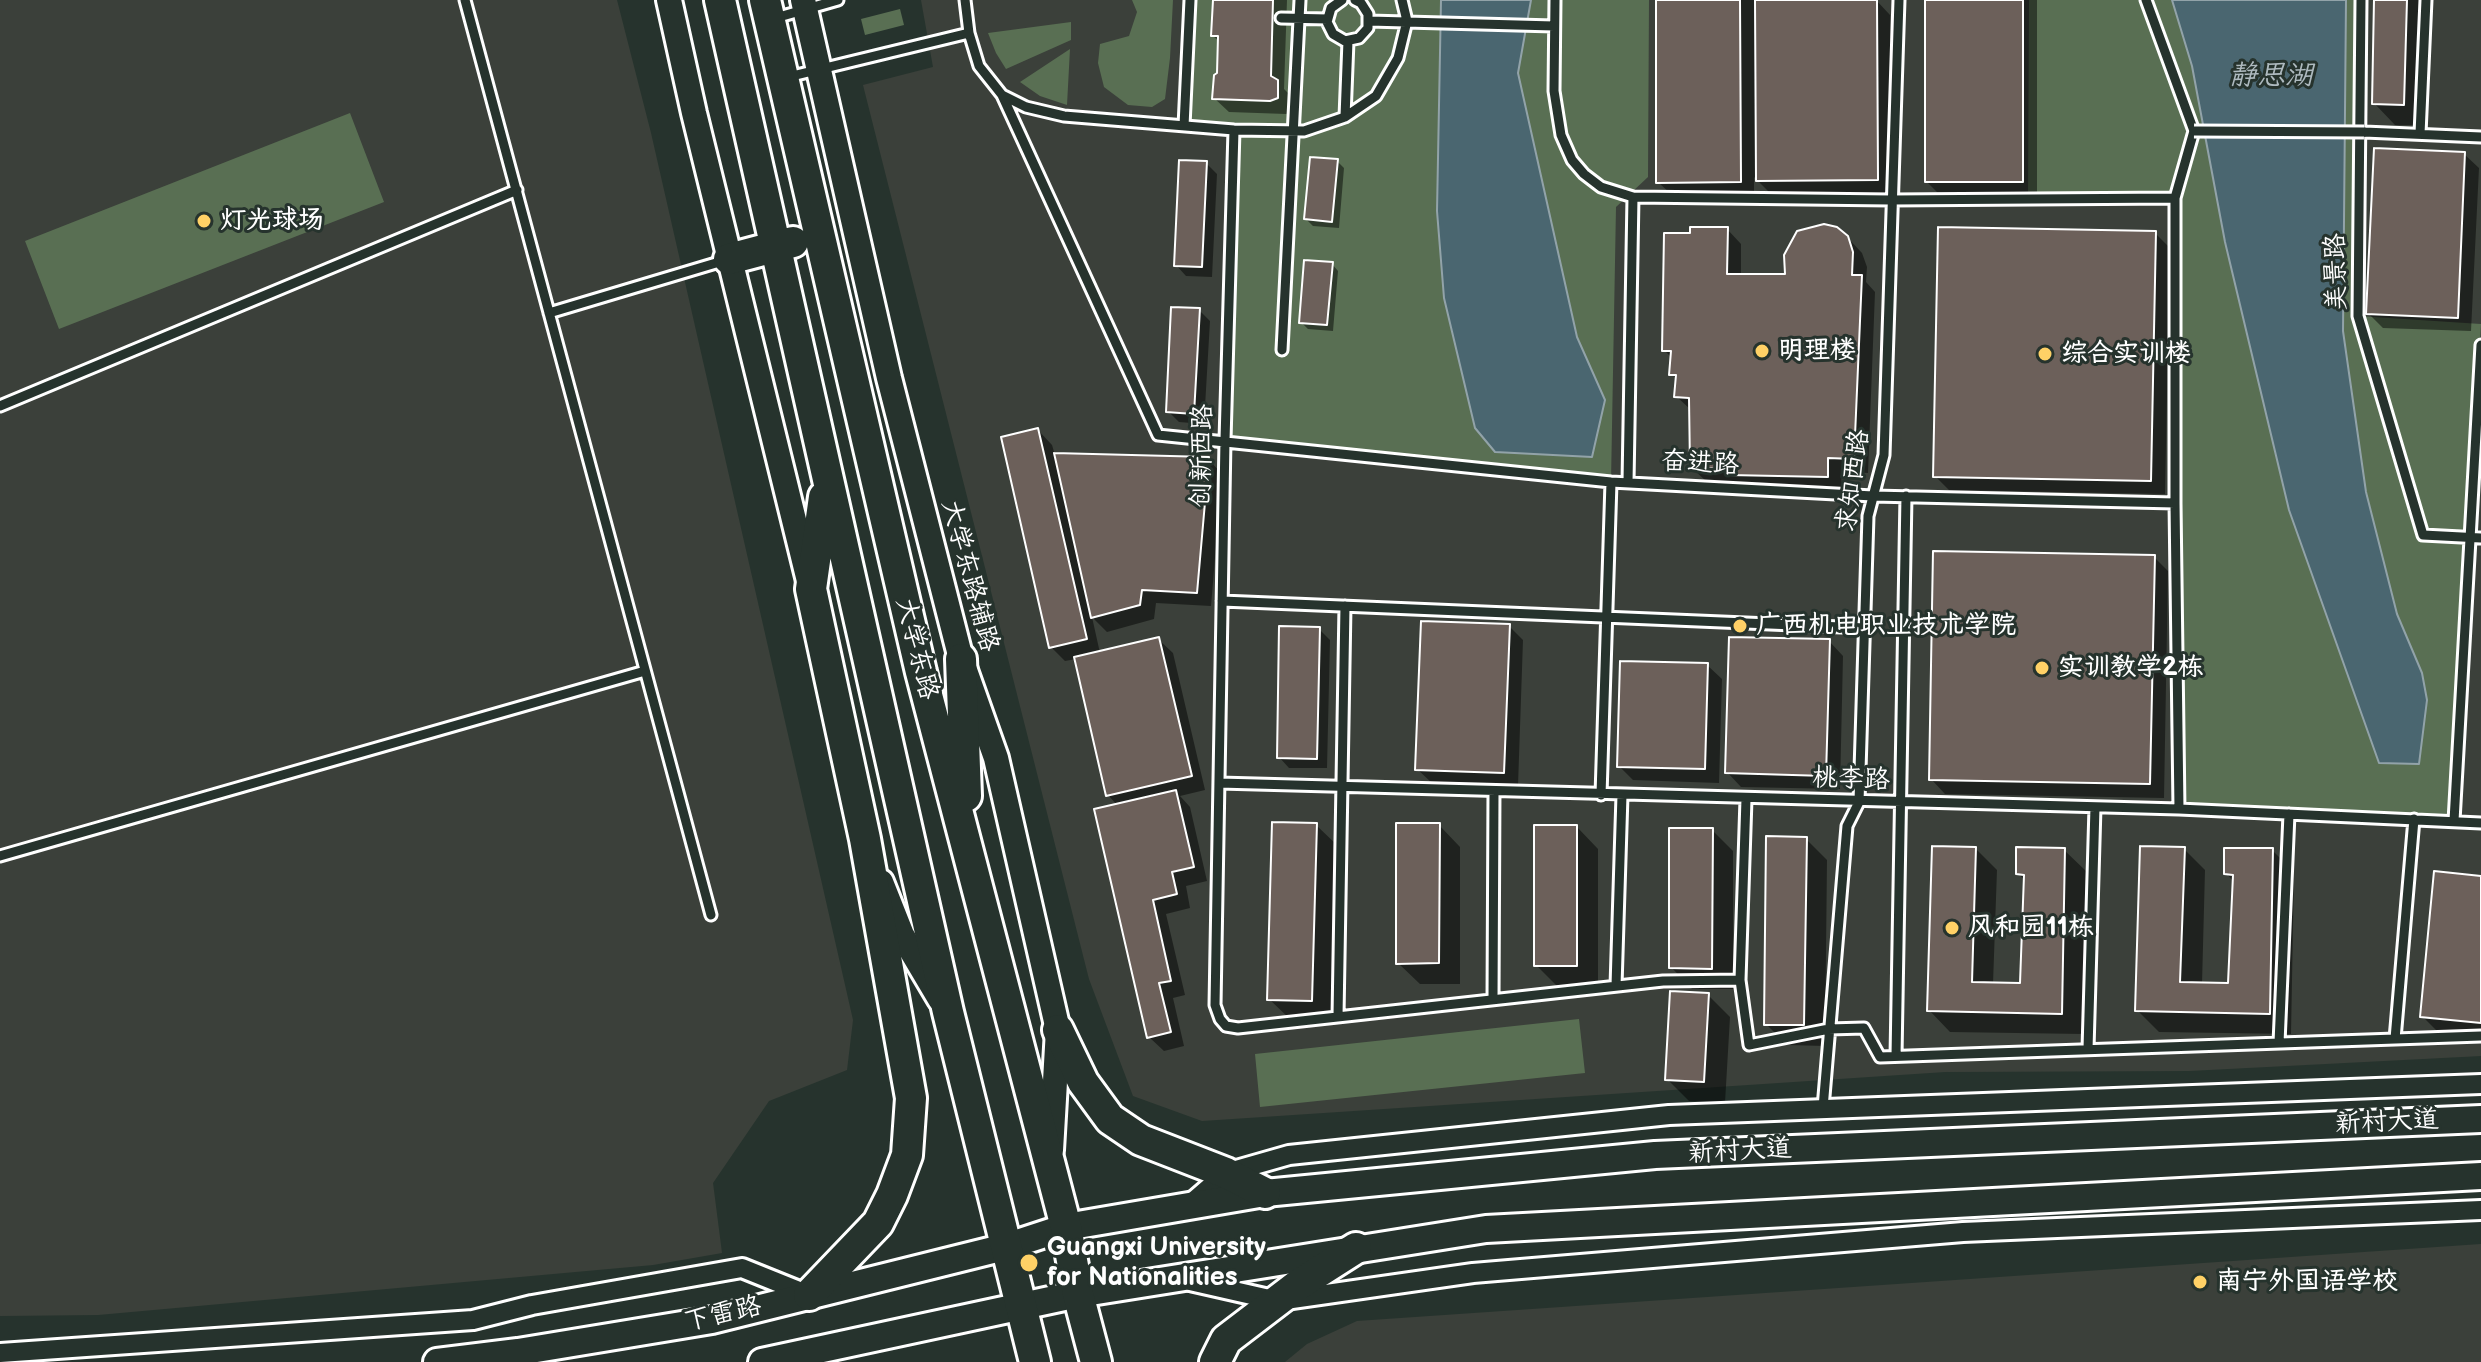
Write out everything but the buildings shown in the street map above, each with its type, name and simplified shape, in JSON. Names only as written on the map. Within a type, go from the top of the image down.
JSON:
[{"type":"main road","name":"大学东路","points":[[720,0],[948,1012],[1035,1362]]},
{"type":"main road","name":"大学东路","points":[[767,10],[921,672],[1066,1227],[1078,1294],[1096,1362]]},
{"type":"main road","points":[[729,259],[818,236]]},
{"type":"main road","points":[[809,1295],[878,1223],[907,1155],[911,1098],[865,839],[811,589],[827,477]]},
{"type":"main road","points":[[961,659],[968,854]]},
{"type":"main road","points":[[1058,1030],[1083,1082],[1110,1119],[1141,1140],[1226,1173],[1265,1193]]},
{"type":"main road","name":"新村大道","points":[[1005,1247],[1066,1227],[1265,1193],[1655,1155],[2481,1119]]},
{"type":"main road","points":[[1020,1307],[1078,1294],[1486,1229],[2481,1176]]},
{"type":"main road","name":"下雷路","points":[[437,1362],[712,1320],[1005,1247]]},
{"type":"main road","points":[[1215,1362],[1226,1340],[1356,1248]]},
{"type":"main road","name":"下雷路","points":[[762,1362],[821,1356],[1020,1307]]},
{"type":"street","points":[[669,0],[811,589]]},
{"type":"street","name":"大学东路辅路","points":[[804,4],[889,378],[961,659],[996,758],[1058,1030],[1049,1166]]},
{"type":"street","points":[[865,839],[902,935],[948,1012]]},
{"type":"street","points":[[1187,1206],[1226,1173],[1289,1155],[1669,1115],[2481,1084]]},
{"type":"street","points":[[1178,1278],[1278,1301],[1473,1273],[1963,1232],[2481,1210]]},
{"type":"street","points":[[0,1353],[473,1320],[532,1305],[742,1268],[809,1295]]},
{"type":"lane","points":[[465,0],[711,915]]},
{"type":"lane","points":[[767,10],[838,0]]},
{"type":"lane","points":[[965,0],[969,33],[979,66],[1002,95],[1026,107],[1064,116],[1234,130],[1295,131],[1304,131],[1345,117],[1376,96],[1398,58],[1407,21],[1402,0]]},
{"type":"lane","points":[[1184,126],[1190,0]]},
{"type":"lane","points":[[1282,350],[1300,0]]},
{"type":"lane","points":[[1342,0],[1331,8],[1328,19],[1333,34],[1348,41],[1364,34],[1369,21],[1365,8],[1355,0]]},
{"type":"lane","points":[[1555,0],[1554,100],[1561,135],[1568,152],[1584,174],[1601,187],[1633,197],[1891,200],[2175,198]]},
{"type":"lane","name":"求知西路","points":[[1823,1108],[1847,826],[1859,802],[1868,516],[1884,455],[1899,0]]},
{"type":"lane","points":[[2146,0],[2194,131],[2175,198],[2179,809]]},
{"type":"lane","name":"美景路","points":[[2361,0],[2358,316],[2423,535],[2476,537]]},
{"type":"lane","points":[[2420,134],[2426,0]]},
{"type":"lane","points":[[1281,18],[1328,19]]},
{"type":"lane","points":[[1369,21],[1554,26]]},
{"type":"lane","points":[[784,77],[969,33]]},
{"type":"lane","points":[[1345,117],[1348,41]]},
{"type":"lane","name":"奋进路","points":[[1002,95],[1158,435],[1611,482],[1873,496],[2175,503]]},
{"type":"lane","name":"创新西路","points":[[1234,130],[1215,1005],[1224,1025],[1233,1029],[1338,1016]]},
{"type":"lane","points":[[2194,131],[2364,132],[2481,137]]},
{"type":"lane","points":[[0,406],[517,190]]},
{"type":"lane","points":[[1628,482],[1633,197]]},
{"type":"lane","points":[[549,313],[729,259]]},
{"type":"lane","points":[[2454,821],[2476,537],[2481,345]]},
{"type":"lane","points":[[1601,795],[1611,482]]},
{"type":"lane","points":[[1896,1056],[1906,496]]},
{"type":"lane","points":[[1222,601],[1865,628]]},
{"type":"lane","points":[[1345,606],[1338,1016],[1663,981],[1740,980]]},
{"type":"lane","points":[[0,856],[645,671]]},
{"type":"lane","name":"桃李路","points":[[1219,783],[2179,809],[2481,823]]},
{"type":"lane","points":[[1493,999],[1494,791]]},
{"type":"lane","points":[[1616,986],[1622,795]]},
{"type":"lane","points":[[1746,799],[1740,980],[1749,1045],[1829,1029],[1864,1028],[1880,1057],[2481,1036]]},
{"type":"lane","points":[[2088,1049],[2095,807]]},
{"type":"lane","points":[[2279,1043],[2289,814]]},
{"type":"lane","points":[[2395,1039],[2414,819]]},
{"type":"shaded area","points":[[0,0],[617,0],[651,133],[853,1020],[847,1070],[769,1101],[713,1183],[722,1253],[653,1265],[98,1315],[0,1316]]},
{"type":"shaded area","name":"广西机电职业技术学院","points":[[921,0],[2481,0],[2481,1056],[2189,1071],[1945,1072],[1202,1121],[1133,1096],[1089,979],[863,85],[933,67]]},
{"type":"shaded area","name":"南宁外国语学校","points":[[2481,1244],[2481,1362],[1285,1362],[1307,1344],[1357,1321]]},
{"type":"green space","points":[[1132,0],[1173,0],[1165,99],[1152,107],[1128,105],[1104,87],[1098,63],[1100,44],[1129,36],[1137,12]]},
{"type":"green space","points":[[1190,0],[1213,0],[1211,36],[1218,36],[1217,73],[1212,98],[1270,101],[1278,97],[1278,81],[1271,76],[1273,0],[1441,0],[1437,211],[1444,298],[1475,428],[1605,400],[1577,337],[1518,73],[1531,0],[1649,0],[1648,177],[1616,207],[1611,482],[1225,440],[1234,130],[1184,126]],"holes":[[[1310,157],[1338,160],[1332,222],[1304,219]],[[1304,260],[1332,263],[1326,325],[1299,322]]]},
{"type":"green space","points":[[2029,0],[2172,0],[2192,66],[2225,242],[2289,510],[2379,763],[2422,673],[2397,614],[2366,492],[2343,331],[2346,0],[2361,0],[2358,316],[2481,324],[2454,821],[2179,809],[2175,198],[2028,200]]},
{"type":"green space","points":[[900,9],[904,25],[865,35],[861,19]]},
{"type":"green space","points":[[1071,22],[1071,40],[1006,69],[988,33]]},
{"type":"green space","points":[[1070,49],[1067,105],[1040,96],[1020,82]]},
{"type":"green space","name":"灯光球场","points":[[350,113],[384,202],[59,329],[25,241]]},
{"type":"green space","points":[[1579,1019],[1585,1073],[1260,1107],[1255,1054]]},
{"type":"water","points":[[1441,0],[1531,0],[1518,73],[1577,337],[1605,400],[1592,457],[1495,452],[1475,428],[1444,298],[1437,211]]},
{"type":"water","name":"静思湖","points":[[2172,0],[2346,0],[2343,331],[2366,492],[2397,614],[2422,673],[2427,700],[2419,764],[2379,763],[2289,510],[2225,242],[2192,66]]},
{"type":"place","name":"灯光球场","points":[[204,221]]},
{"type":"place","name":"明理楼","points":[[1762,351]]},
{"type":"place","name":"综合实训楼","points":[[2045,354]]},
{"type":"place","name":"广西机电职业技术学院","points":[[1740,626]]},
{"type":"place","name":"实训教学2栋","points":[[2042,668]]},
{"type":"place","name":"风和园11栋","points":[[1952,928]]},
{"type":"place","name":"Guangxi University for Nationalities","points":[[1029,1263]]},
{"type":"place","name":"南宁外国语学校","points":[[2200,1282]]}]
